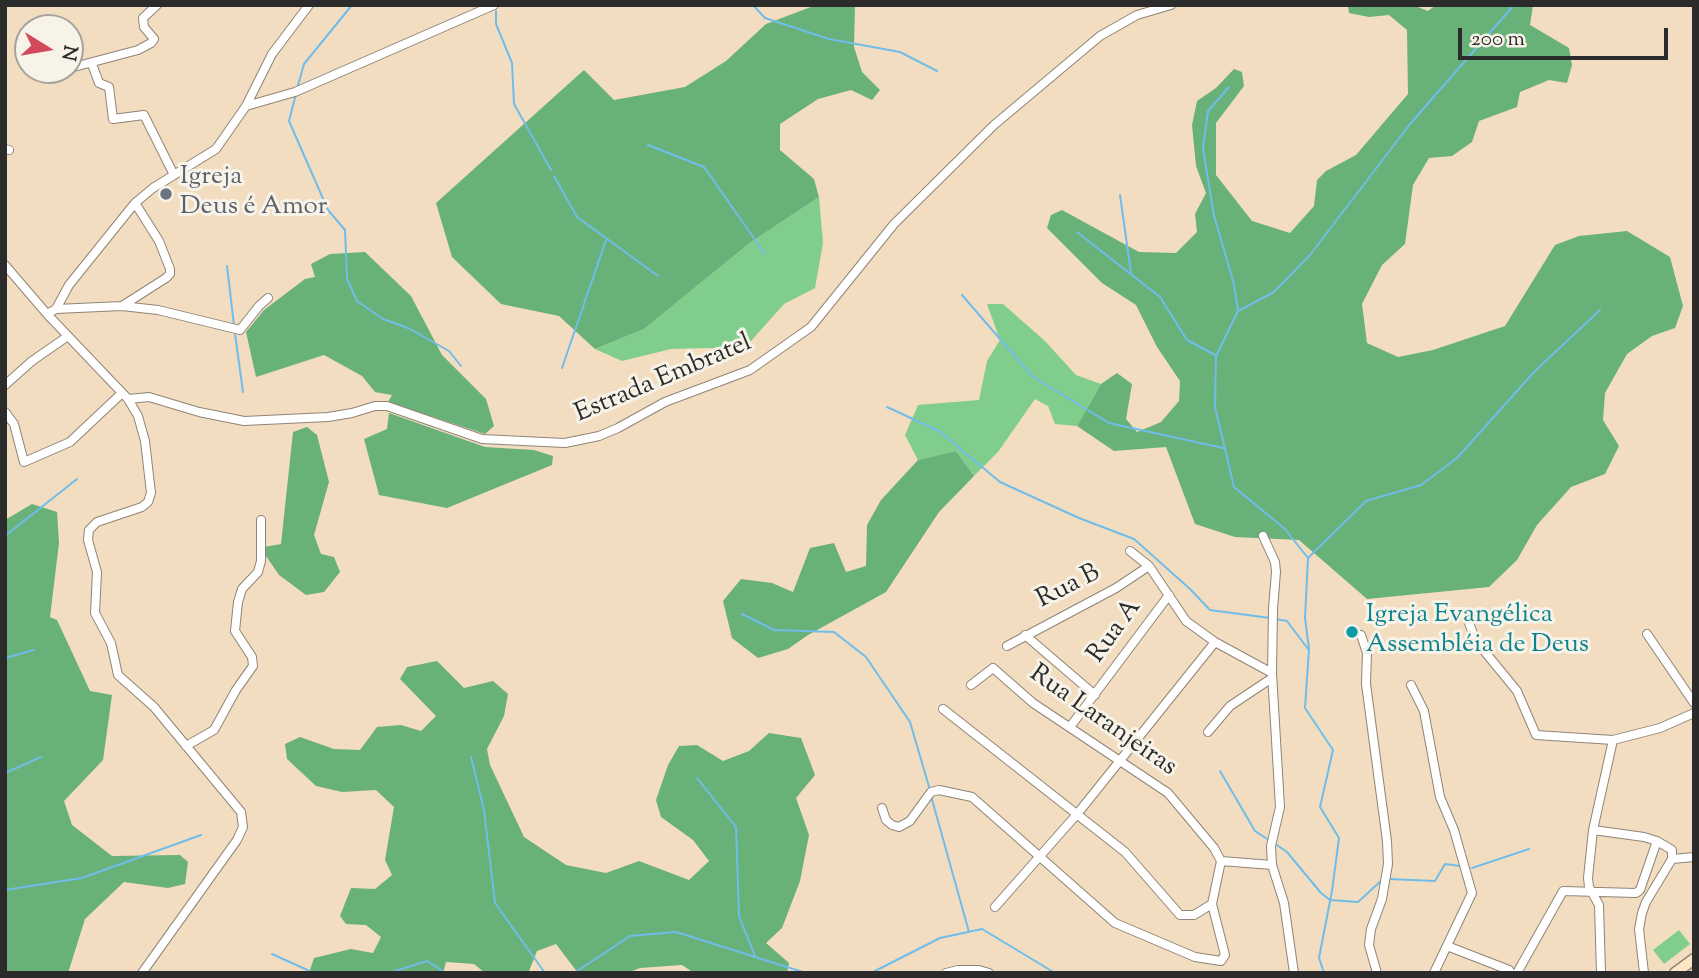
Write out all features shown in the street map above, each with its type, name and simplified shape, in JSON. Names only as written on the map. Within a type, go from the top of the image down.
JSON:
[{"type":"street","points":[[84,65],[138,51],[151,43],[154,39],[144,27],[143,18],[157,5]]},
{"type":"street","points":[[52,312],[69,285],[135,203],[153,188],[216,149],[246,106],[272,54],[309,5]]},
{"type":"street","points":[[246,106],[295,92],[494,5]]},
{"type":"street","name":"Estrada Embratel","points":[[125,396],[149,397],[199,412],[244,421],[328,417],[375,406],[387,406],[482,439],[565,443],[598,436],[665,402],[750,370],[811,327],[894,224],[994,125],[1100,36],[1137,15],[1171,5]]},
{"type":"street","points":[[92,64],[98,82],[109,87],[113,119],[144,116],[174,175]]},
{"type":"street","points":[[122,306],[170,274],[159,241],[135,203]]},
{"type":"street","points":[[5,265],[52,312],[68,335],[125,396],[138,416],[145,441],[151,493],[142,508],[97,523],[89,530],[88,540],[97,572],[95,613],[111,643],[118,675],[154,707],[241,812],[243,827],[237,840],[142,973]]},
{"type":"street","points":[[52,312],[122,306],[158,310],[240,330],[268,298]]},
{"type":"street","points":[[5,385],[68,335]]},
{"type":"street","points":[[5,412],[14,424],[24,462],[70,442],[125,396]]},
{"type":"street","points":[[186,746],[214,730],[253,666],[252,657],[235,631],[242,589],[258,572],[261,561],[261,520]]},
{"type":"street","points":[[1263,536],[1275,562],[1276,572],[1272,676],[1280,807],[1271,846],[1272,864],[1284,903],[1294,973]]},
{"type":"street","points":[[1130,551],[1149,566],[1186,621],[1272,676]]},
{"type":"street","name":"Rua B","points":[[1007,646],[1116,588],[1149,566]]},
{"type":"street","name":"Rua A","points":[[1070,727],[1169,595]]},
{"type":"street","points":[[1467,618],[1476,641],[1517,691],[1536,735],[1613,740],[1660,728],[1694,713]]},
{"type":"street","points":[[1647,634],[1694,704]]},
{"type":"street","points":[[1025,635],[1095,695]]},
{"type":"street","points":[[1361,635],[1367,653],[1366,684],[1387,841],[1388,864],[1382,899],[1370,929],[1369,945],[1377,973]]},
{"type":"street","points":[[995,907],[1078,813],[1215,642]]},
{"type":"street","name":"Rua Laranjeiras","points":[[971,685],[993,668],[1033,703],[1168,793],[1214,848],[1221,861]]},
{"type":"street","points":[[1208,732],[1230,706],[1272,676]]},
{"type":"street","points":[[1411,685],[1424,712],[1440,797],[1454,830],[1472,893],[1434,973]]},
{"type":"street","points":[[943,709],[1125,852],[1180,915],[1195,915],[1212,904]]},
{"type":"street","points":[[1601,973],[1599,905],[1588,887],[1588,878],[1593,830],[1613,740]]},
{"type":"street","points":[[882,808],[886,820],[899,827],[909,821],[932,792],[939,790],[971,797],[1115,923],[1195,957],[1221,961],[1225,955],[1212,904],[1221,861],[1272,864]]},
{"type":"street","points":[[1593,830],[1657,841],[1672,850],[1672,859],[1642,912],[1639,929],[1643,973]]},
{"type":"street","points":[[1517,973],[1563,891],[1636,893],[1640,890],[1657,841]]},
{"type":"street","points":[[1672,859],[1694,857]]},
{"type":"street","points":[[1447,946],[1511,973]]},
{"type":"street","points":[[1675,973],[1694,958]]},
{"type":"street","points":[[946,973],[968,970],[989,973]]},
{"type":"green space","points":[[816,5],[855,5],[854,47],[862,72],[880,90],[872,100],[851,90],[818,99],[780,124],[780,150],[814,179],[819,197],[751,242],[644,329],[595,349],[559,316],[501,304],[452,257],[436,203],[584,70],[614,100],[685,87],[726,61],[766,24]]},
{"type":"green space","points":[[1348,5],[1413,5],[1428,11],[1436,5],[1533,5],[1530,25],[1569,48],[1572,65],[1567,83],[1549,80],[1520,92],[1517,107],[1479,121],[1472,142],[1452,156],[1429,158],[1413,185],[1405,244],[1382,265],[1362,304],[1367,343],[1398,357],[1433,350],[1505,326],[1555,245],[1579,236],[1627,231],[1670,257],[1683,306],[1675,328],[1652,336],[1627,354],[1605,393],[1603,420],[1619,446],[1605,474],[1571,487],[1537,525],[1517,560],[1489,587],[1367,599],[1299,540],[1235,537],[1195,524],[1166,447],[1114,451],[1077,426],[1101,384],[1117,373],[1132,384],[1126,419],[1137,432],[1161,422],[1179,401],[1180,381],[1157,347],[1136,305],[1102,283],[1047,228],[1051,215],[1062,210],[1139,252],[1176,253],[1197,232],[1195,214],[1206,193],[1196,166],[1192,125],[1197,101],[1216,88],[1234,69],[1242,72],[1244,86],[1216,123],[1216,175],[1252,221],[1290,233],[1314,206],[1317,180],[1326,171],[1356,155],[1408,94],[1407,30],[1389,15],[1369,17],[1349,13]]},
{"type":"green space","points":[[819,197],[823,243],[815,288],[784,304],[743,350],[671,349],[622,361],[595,349],[644,329],[751,242]]},
{"type":"green space","points":[[365,252],[411,296],[442,355],[486,399],[494,426],[485,434],[388,402],[392,395],[375,392],[362,376],[324,355],[256,377],[246,332],[264,310],[305,279],[315,277],[311,264],[330,254]]},
{"type":"green space","points":[[987,304],[1003,304],[1045,341],[1076,375],[1101,384],[1077,426],[1055,424],[1048,406],[1035,399],[998,452],[974,476],[956,451],[918,460],[905,435],[918,405],[979,400],[987,361],[1000,340]]},
{"type":"green space","points":[[389,413],[485,447],[534,450],[553,456],[552,465],[447,508],[379,495],[364,439],[387,429]]},
{"type":"green space","points":[[307,427],[317,435],[329,482],[314,535],[321,554],[334,557],[340,572],[324,592],[306,595],[279,575],[264,553],[264,547],[281,544],[293,432]]},
{"type":"green space","points":[[956,451],[974,476],[939,512],[886,592],[788,649],[758,658],[732,638],[723,601],[741,579],[772,583],[793,592],[810,548],[834,543],[846,572],[866,566],[867,525],[881,500],[918,460]]},
{"type":"green space","points":[[32,504],[57,512],[59,543],[50,617],[57,620],[90,691],[112,695],[103,760],[64,801],[72,825],[112,856],[180,855],[188,862],[185,884],[168,888],[124,882],[85,919],[68,973],[5,973],[5,520]]},
{"type":"green space","points":[[437,661],[464,688],[493,681],[508,694],[504,716],[487,749],[490,765],[524,837],[566,865],[606,873],[639,861],[689,880],[709,861],[693,840],[661,817],[656,800],[668,765],[679,746],[697,745],[723,761],[749,751],[769,733],[801,738],[815,775],[796,798],[809,835],[800,881],[782,928],[766,943],[789,963],[787,973],[694,973],[682,965],[640,968],[627,973],[578,973],[556,944],[537,951],[529,971],[519,973],[485,973],[474,964],[446,962],[443,973],[309,973],[314,958],[351,949],[373,953],[381,937],[366,925],[346,924],[340,916],[351,888],[375,889],[392,875],[385,860],[394,807],[376,790],[342,792],[316,786],[287,759],[285,744],[300,737],[334,749],[360,750],[377,727],[401,725],[421,731],[436,716],[400,679],[407,667]]},
{"type":"green space","points":[[1679,930],[1690,944],[1664,964],[1653,950]]},
{"type":"waterway","points":[[297,89],[304,64],[352,5]]},
{"type":"waterway","points":[[753,5],[765,18],[829,39],[900,52],[937,71]]},
{"type":"waterway","points":[[1238,311],[1274,292],[1310,255],[1410,124],[1514,5]]},
{"type":"waterway","points":[[496,11],[496,24],[512,63],[514,104],[551,170]]},
{"type":"waterway","points":[[1229,87],[1208,111],[1203,148],[1214,216],[1234,284],[1238,311],[1216,356],[1215,407],[1234,487],[1285,529],[1308,558],[1305,618],[1309,649],[1305,708],[1333,750],[1320,807],[1339,838],[1319,958],[1324,973]]},
{"type":"waterway","points":[[296,94],[289,121],[328,210],[345,230],[347,279],[357,301],[383,319],[408,328],[449,351],[461,366]]},
{"type":"waterway","points":[[648,145],[704,167],[765,254]]},
{"type":"waterway","points":[[554,176],[577,217],[658,276]]},
{"type":"waterway","points":[[1120,195],[1131,273]]},
{"type":"waterway","points":[[1077,232],[1160,297],[1187,340],[1215,355]]},
{"type":"waterway","points":[[562,368],[606,240]]},
{"type":"waterway","points":[[227,266],[234,325]]},
{"type":"waterway","points":[[962,295],[1032,376],[1109,423],[1223,448]]},
{"type":"waterway","points":[[1308,558],[1366,501],[1421,485],[1457,458],[1535,371],[1600,310]]},
{"type":"waterway","points":[[235,334],[243,392]]},
{"type":"waterway","points":[[887,407],[939,431],[1000,482],[1079,518],[1134,539],[1210,610],[1270,618]]},
{"type":"waterway","points":[[5,536],[77,479]]},
{"type":"waterway","points":[[742,614],[774,630],[834,632],[866,657],[910,722],[930,790]]},
{"type":"waterway","points":[[1275,619],[1287,621],[1308,649]]},
{"type":"waterway","points":[[5,658],[34,650]]},
{"type":"waterway","points":[[5,773],[41,757]]},
{"type":"waterway","points":[[471,757],[484,810],[495,903],[545,973]]},
{"type":"waterway","points":[[1220,771],[1255,831],[1269,840]]},
{"type":"waterway","points":[[697,778],[736,827],[739,916],[755,956]]},
{"type":"waterway","points":[[931,796],[969,932]]},
{"type":"waterway","points":[[5,890],[82,878],[201,835]]},
{"type":"waterway","points":[[1274,843],[1287,852],[1330,900],[1358,902],[1382,880]]},
{"type":"waterway","points":[[1472,868],[1529,849]]},
{"type":"waterway","points":[[1389,879],[1435,881],[1445,864],[1460,866]]},
{"type":"waterway","points":[[865,973],[873,972],[940,938],[982,929],[1055,973]]},
{"type":"waterway","points":[[574,973],[630,936],[676,932],[806,973]]},
{"type":"waterway","points":[[272,954],[314,973]]},
{"type":"waterway","points":[[389,973],[427,961],[446,973]]},
{"type":"waterway","points":[[1114,973],[1129,973]]},
{"type":"place","name":"Igreja Deus é Amor","points":[[166,194]]},
{"type":"place","name":"Igreja Evangélica Assembléia de Deus","points":[[1352,632]]}]
